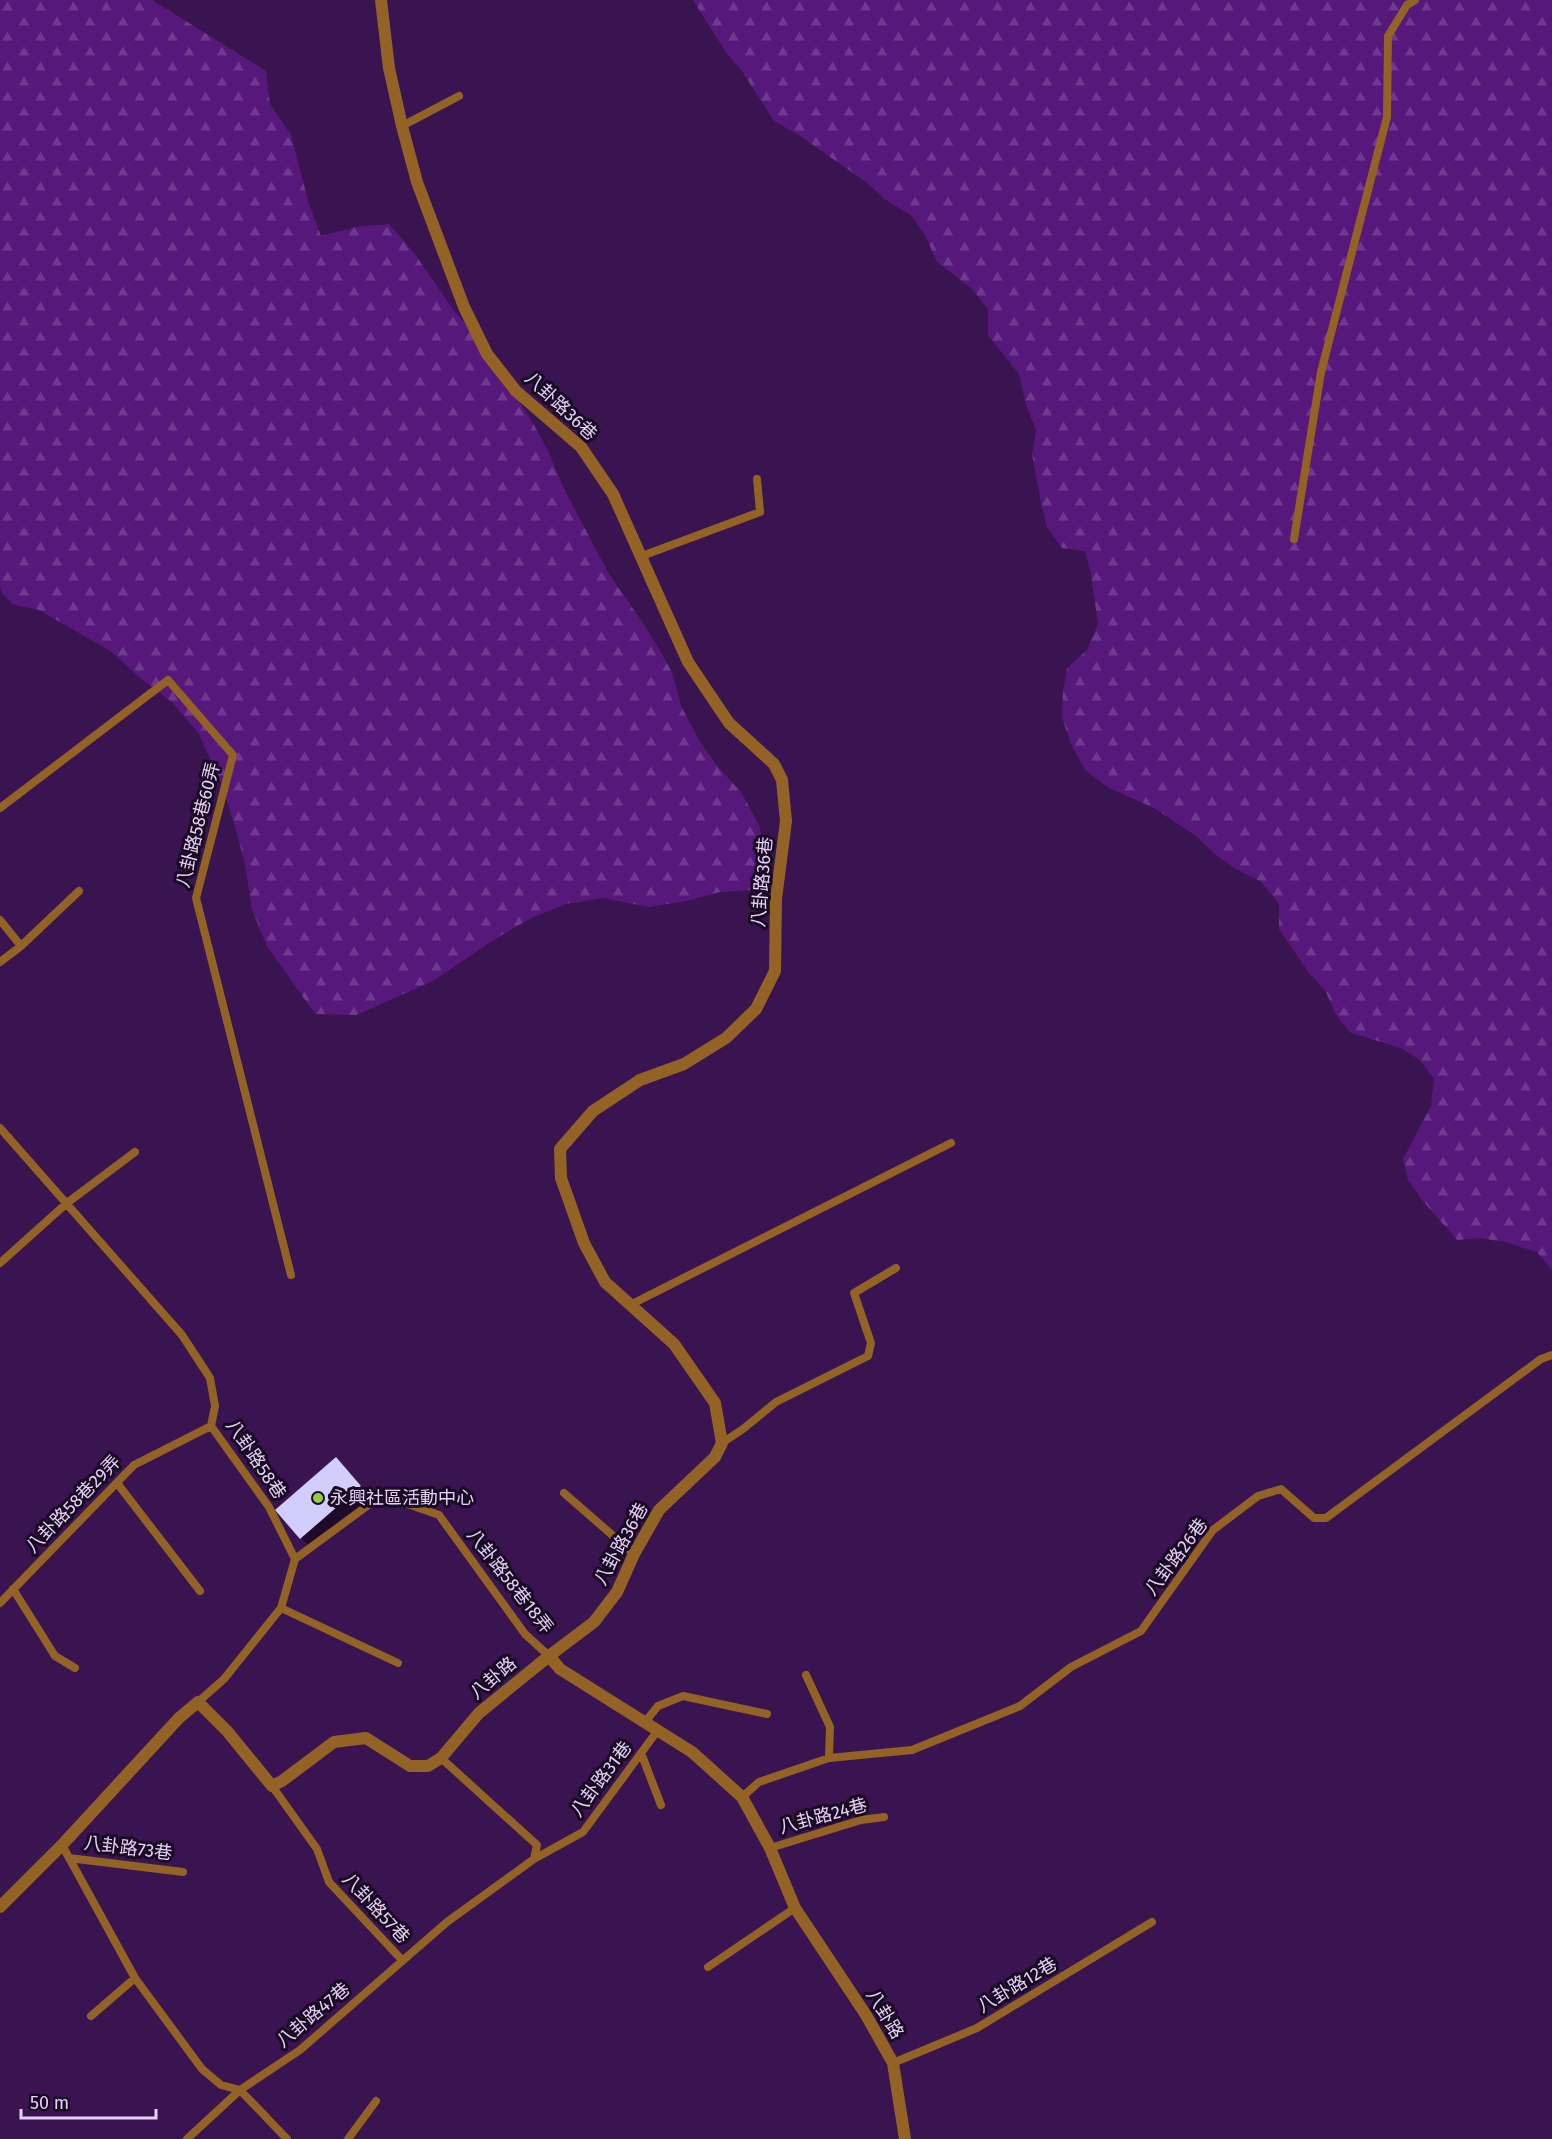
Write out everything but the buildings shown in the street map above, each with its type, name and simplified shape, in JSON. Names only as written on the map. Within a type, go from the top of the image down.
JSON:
[{"type":"street","name":"八卦路36巷","points":[[381,0],[389,68],[417,182],[460,296],[487,354],[516,391],[581,447],[614,494],[688,662],[729,723],[774,764],[782,780],[786,821],[776,899],[775,971],[756,1009],[726,1038],[684,1064],[640,1080],[593,1111],[560,1149],[561,1178],[584,1243],[604,1282],[674,1344],[715,1403],[722,1443],[715,1457],[659,1510],[634,1554],[617,1592],[594,1622],[549,1656]]},
{"type":"street","name":"八卦路","points":[[441,1758],[479,1713],[549,1656],[560,1670],[692,1752],[742,1797],[771,1848],[795,1908],[866,2015],[893,2064],[905,2139]]},
{"type":"street","points":[[0,1907],[62,1845],[179,1718],[198,1702],[227,1731],[272,1786],[334,1743],[366,1738],[410,1766],[428,1766],[441,1758]]},
{"type":"lane","points":[[1294,539],[1321,372],[1387,117],[1388,36],[1407,5],[1415,0]]},
{"type":"lane","points":[[402,126],[459,96]]},
{"type":"lane","points":[[642,556],[760,512],[757,479]]},
{"type":"lane","name":"八卦路58巷60弄","points":[[0,808],[168,680],[233,755],[196,898],[291,1275]]},
{"type":"lane","points":[[0,962],[21,946],[79,891]]},
{"type":"lane","points":[[0,920],[21,946]]},
{"type":"lane","name":"八卦路58巷","points":[[0,1128],[188,1344],[210,1378],[215,1406],[211,1426],[269,1507],[296,1559]]},
{"type":"lane","points":[[630,1305],[951,1143]]},
{"type":"lane","points":[[0,1263],[67,1203],[135,1152]]},
{"type":"lane","points":[[722,1443],[776,1402],[868,1356],[871,1343],[854,1293],[896,1268]]},
{"type":"lane","name":"八卦路26巷","points":[[742,1797],[759,1782],[829,1758],[912,1750],[1020,1706],[1071,1667],[1141,1632],[1213,1530],[1258,1496],[1281,1489],[1314,1518],[1326,1518],[1532,1366],[1552,1355]]},
{"type":"lane","name":"八卦路58巷29弄","points":[[0,1603],[135,1465],[211,1426]]},
{"type":"lane","points":[[117,1483],[200,1591]]},
{"type":"lane","points":[[564,1492],[634,1554]]},
{"type":"lane","name":"八卦路58巷18弄","points":[[296,1559],[382,1495],[439,1515],[525,1634],[549,1656]]},
{"type":"lane","points":[[198,1702],[224,1678],[281,1608],[285,1588],[296,1559]]},
{"type":"lane","points":[[13,1589],[55,1656],[75,1668]]},
{"type":"lane","points":[[281,1608],[398,1663]]},
{"type":"lane","points":[[806,1675],[830,1727],[829,1758]]},
{"type":"lane","points":[[645,1722],[658,1706],[683,1696],[767,1714]]},
{"type":"lane","name":"八卦路31巷","points":[[534,1859],[583,1832],[658,1730]]},
{"type":"lane","points":[[641,1753],[661,1805]]},
{"type":"lane","points":[[441,1758],[537,1845],[534,1859]]},
{"type":"lane","name":"八卦路57巷","points":[[272,1786],[317,1849],[329,1881],[402,1960]]},
{"type":"lane","name":"八卦路24巷","points":[[771,1848],[861,1820],[885,1817]]},
{"type":"lane","points":[[62,1845],[135,1978],[202,2069],[221,2085],[240,2090],[287,2139]]},
{"type":"lane","name":"八卦路73巷","points":[[69,1858],[183,1872]]},
{"type":"lane","name":"八卦路47巷","points":[[186,2139],[240,2090],[300,2050],[447,1922],[534,1859]]},
{"type":"lane","points":[[708,1967],[795,1908]]},
{"type":"lane","name":"八卦路12巷","points":[[893,2064],[977,2028],[1152,1922]]},
{"type":"lane","points":[[91,2016],[135,1978]]},
{"type":"lane","points":[[348,2139],[376,2101]]},
{"type":"green space","points":[[0,0],[152,0],[266,71],[270,104],[291,135],[309,204],[321,236],[356,227],[389,224],[414,253],[454,311],[477,336],[533,423],[564,489],[609,574],[649,632],[672,672],[681,706],[699,740],[718,767],[741,792],[759,825],[766,856],[754,890],[720,892],[649,907],[603,898],[566,904],[531,918],[495,939],[433,981],[356,1015],[315,1014],[267,946],[252,910],[245,864],[236,830],[223,788],[199,734],[172,702],[140,678],[112,652],[39,610],[12,604],[2,593],[0,586]]},
{"type":"green space","points":[[693,0],[1552,0],[1552,1270],[1537,1252],[1505,1242],[1480,1238],[1457,1240],[1422,1200],[1408,1180],[1403,1159],[1431,1106],[1434,1079],[1420,1060],[1401,1048],[1351,1033],[1336,1015],[1325,990],[1309,973],[1279,929],[1279,904],[1260,881],[1236,869],[1216,855],[1196,836],[1154,808],[1107,787],[1085,770],[1071,744],[1062,717],[1067,668],[1087,650],[1098,624],[1091,575],[1085,551],[1062,548],[1047,527],[1032,454],[1036,430],[1026,405],[1019,374],[988,335],[988,309],[971,288],[937,262],[926,237],[911,215],[886,200],[866,182],[797,134],[774,121]]},
{"type":"place","name":"永興社區活動中心","points":[[318,1498]]}]
